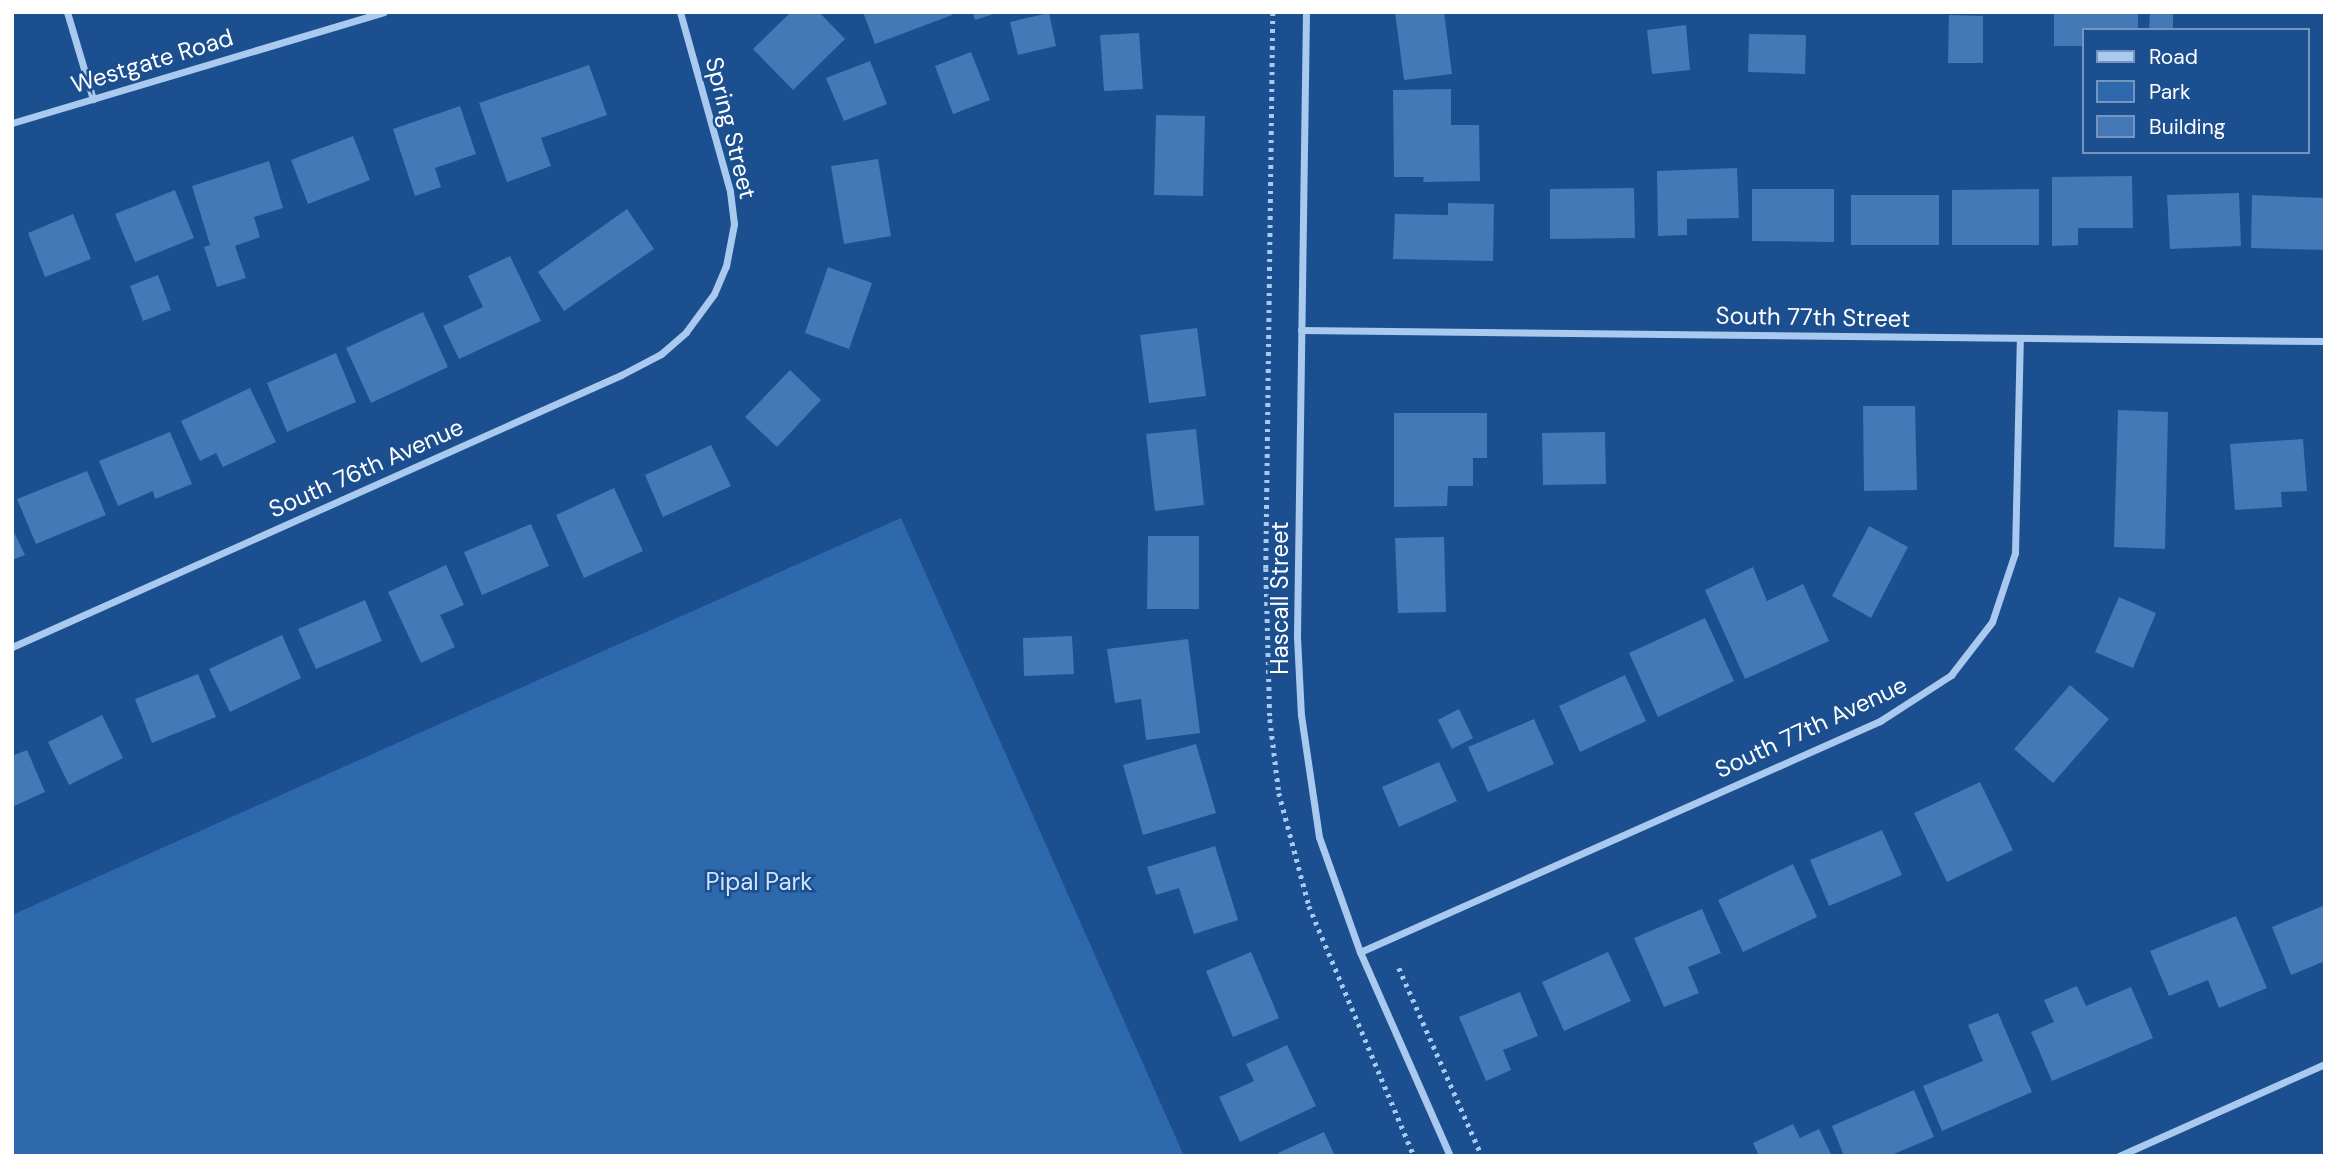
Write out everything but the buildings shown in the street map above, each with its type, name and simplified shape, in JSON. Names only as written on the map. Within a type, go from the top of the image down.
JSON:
[{"type":"street","points":[[67,12],[93,99]]},
{"type":"street","name":"Westgate Road","points":[[12,124],[384,12]]},
{"type":"street","name":"Spring Street","points":[[680,12],[730,191],[734,224],[726,267],[715,294]]},
{"type":"street","name":"Hascall Street","points":[[1306,12],[1297,637],[1301,715],[1319,837],[1360,952],[1450,1156]]},
{"type":"street","name":"South 76th Avenue","points":[[12,647],[621,375],[661,354],[686,332],[715,294]]},
{"type":"street","name":"South 77th Street","points":[[1301,330],[2325,341]]},
{"type":"street","name":"South 77th Avenue","points":[[1360,952],[1880,721],[1951,675],[1992,622],[2015,553],[2020,339]]},
{"type":"street","points":[[2119,1156],[2325,1065]]},
{"type":"path","points":[[1399,968],[1482,1156]]},
{"type":"green space","name":"Pipal Park","points":[[901,518],[1184,1156],[12,1156],[12,915]]}]
